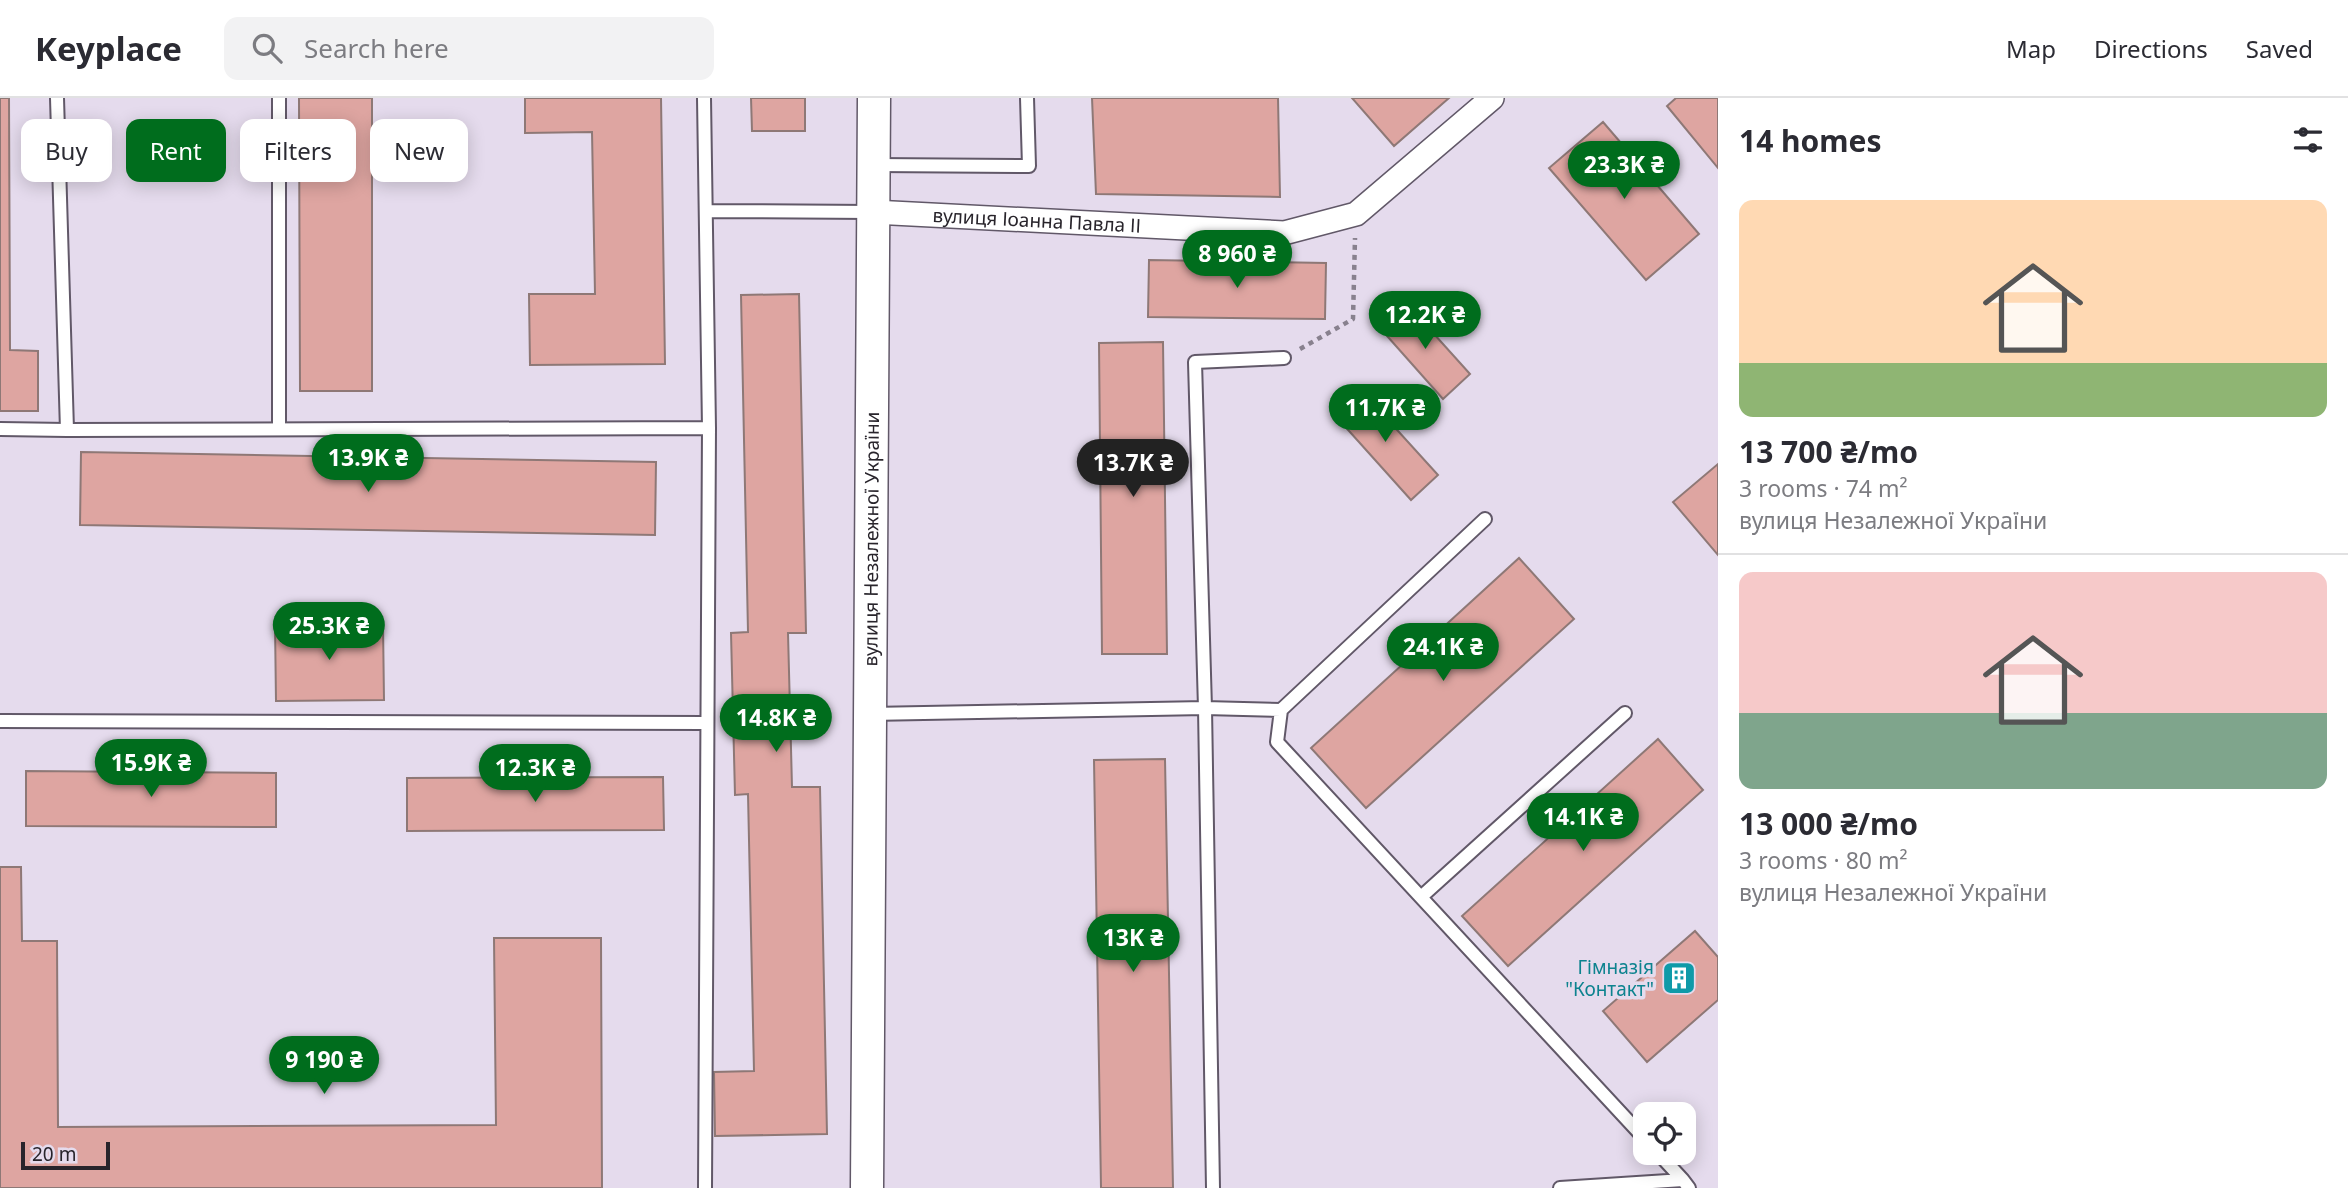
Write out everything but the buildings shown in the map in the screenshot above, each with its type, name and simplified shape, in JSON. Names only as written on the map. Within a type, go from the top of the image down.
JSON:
[{"type":"street","name":"вулиця Незалежної України","points":[[867,1188],[874,98]]},
{"type":"street","name":"вулиця Іоанна Павла ІІ","points":[[873,212],[1284,233],[1356,214],[1492,98]]},
{"type":"lane","points":[[57,98],[67,430]]},
{"type":"lane","points":[[279,98],[279,429]]},
{"type":"lane","points":[[704,98],[709,428],[705,1188]]},
{"type":"lane","points":[[874,165],[1029,166],[1027,98]]},
{"type":"lane","points":[[706,211],[873,212]]},
{"type":"lane","points":[[1213,1188],[1205,708],[1195,362],[1283,358]]},
{"type":"lane","points":[[0,429],[709,428]]},
{"type":"lane","points":[[1485,519],[1281,710],[1278,742],[1633,1126]]},
{"type":"lane","points":[[869,714],[1205,708],[1281,710]]},
{"type":"lane","points":[[1421,897],[1625,713]]},
{"type":"lane","points":[[0,721],[706,723]]},
{"type":"lane","points":[[1669,1165],[1686,1184]]},
{"type":"lane","points":[[1560,1188],[1686,1184]]},
{"type":"path","points":[[1283,358],[1353,319],[1356,214]]},
{"type":"place","name":"Гімназія \"Контакт\"","points":[[1679,978]]}]
